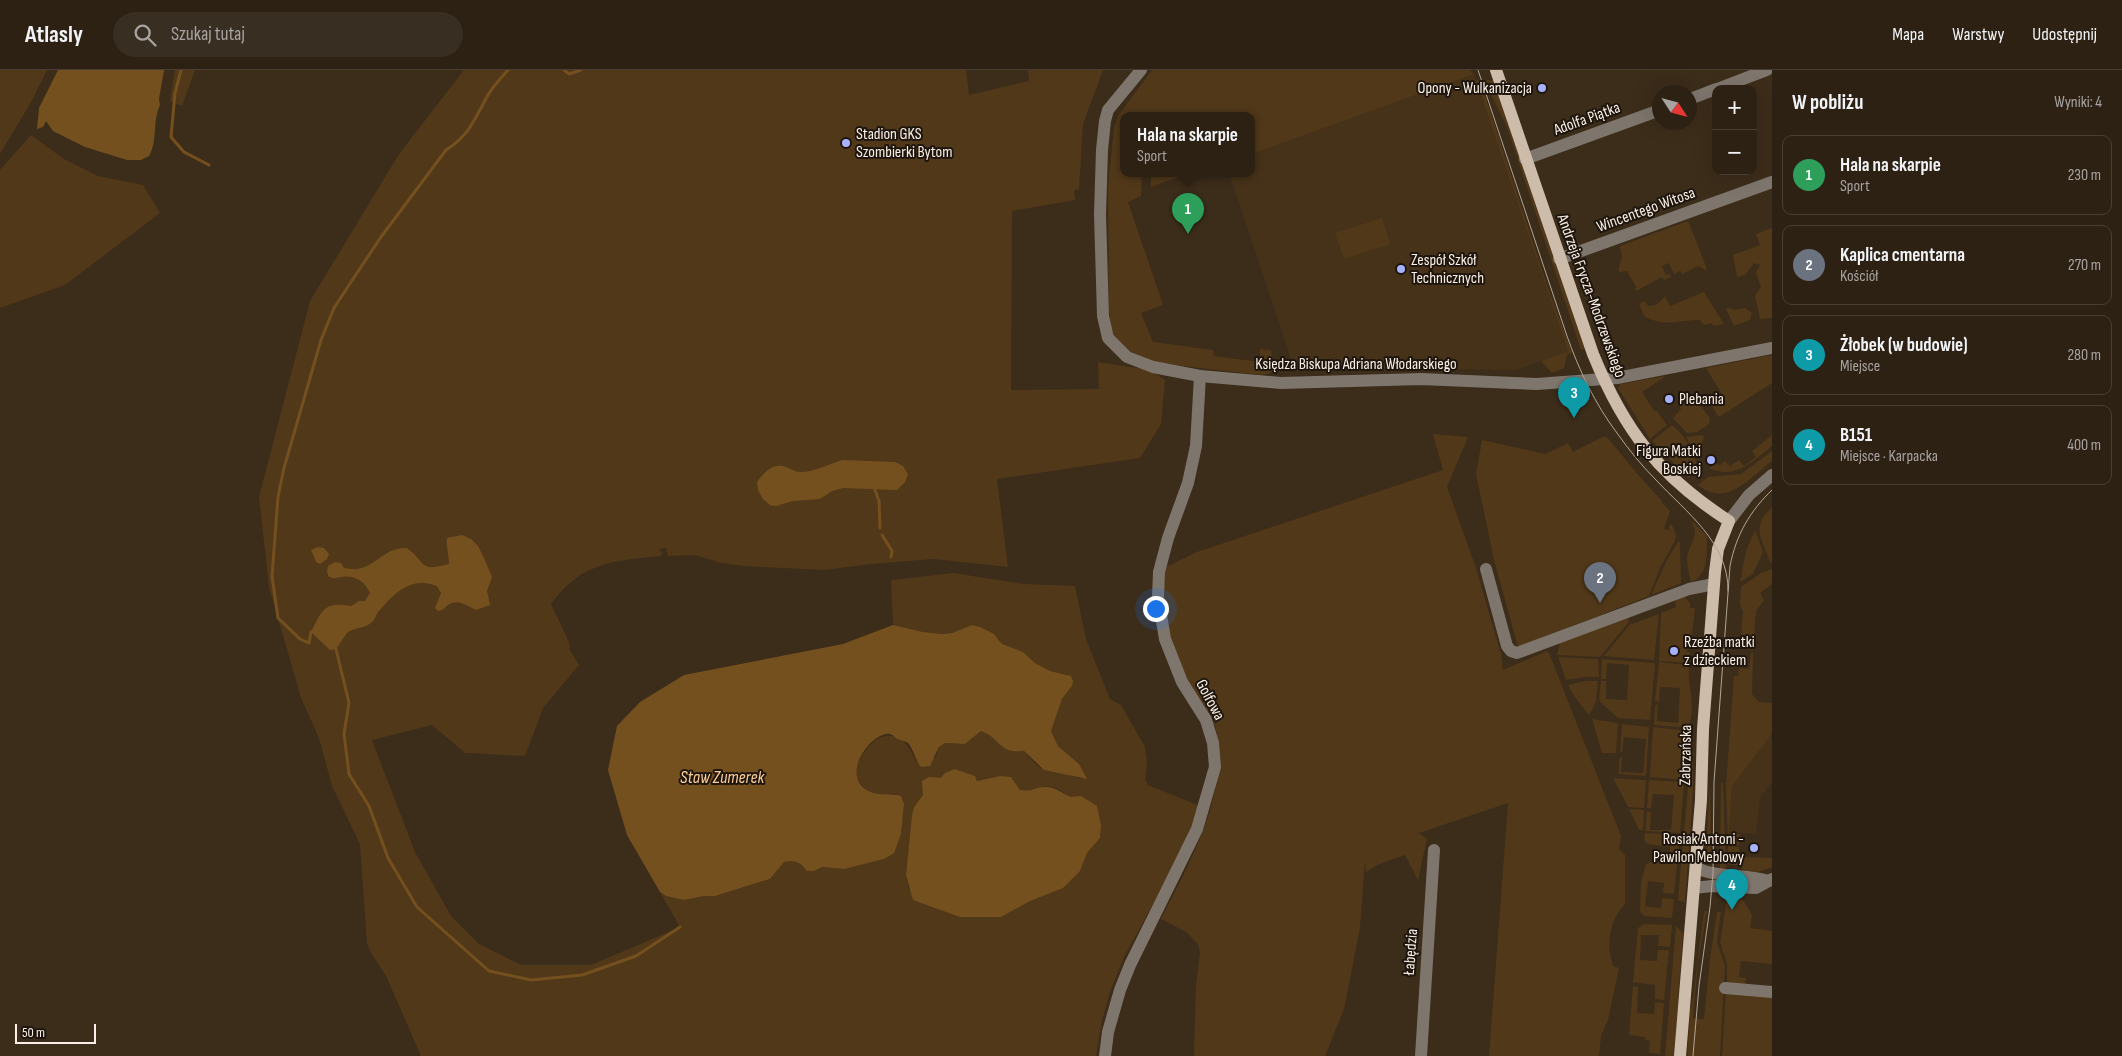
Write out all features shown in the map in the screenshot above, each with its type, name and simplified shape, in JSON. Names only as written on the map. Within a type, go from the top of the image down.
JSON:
[{"type":"main road","name":"Andrzeja Frycza-Modrzewskiego","points":[[1496,70],[1525,159],[1603,379],[1622,416],[1656,462],[1686,490],[1729,521]]},
{"type":"main road","name":"Zabrzańska","points":[[1680,1056],[1702,788],[1703,729],[1714,584],[1718,549],[1729,521]]},
{"type":"street","name":"Księdza Biskupa Adriana Włodarskiego","points":[[1141,70],[1108,110],[1105,121],[1101,173],[1100,214],[1103,316],[1108,338],[1127,357],[1153,367],[1200,376],[1281,383],[1421,379],[1537,384],[1617,378],[1772,348]]},
{"type":"street","points":[[1727,85],[1767,70]]},
{"type":"street","points":[[1697,96],[1712,91]]},
{"type":"street","name":"Adolfa Piątka","points":[[1525,159],[1652,113]]},
{"type":"street","name":"Wincentego Witosa","points":[[1560,259],[1772,182]]},
{"type":"street","name":"Golfowa","points":[[1105,1056],[1108,1032],[1120,990],[1130,965],[1197,829],[1215,767],[1213,743],[1206,720],[1182,682],[1165,639],[1158,597],[1159,572],[1168,538],[1188,482],[1196,446],[1200,376]]},
{"type":"street","name":"Zabrzańska","points":[[1729,521],[1742,502],[1772,475]]},
{"type":"street","points":[[1486,569],[1508,646],[1511,651],[1517,653],[1689,589],[1714,584]]},
{"type":"street","name":"Łabędzia","points":[[1421,1056],[1434,850]]},
{"type":"street","points":[[1696,868],[1713,873],[1771,880]]},
{"type":"street","points":[[1694,888],[1703,886],[1756,888],[1771,880]]},
{"type":"street","points":[[1725,988],[1772,992]]},
{"type":"shaded area","points":[[0,70],[47,70],[30,104],[0,154]]},
{"type":"shaded area","points":[[175,70],[195,70],[182,106],[170,101]]},
{"type":"shaded area","points":[[464,70],[966,70],[969,95],[1029,81],[1028,70],[1103,70],[1083,124],[1079,189],[1074,191],[1075,200],[1012,211],[1011,390],[1099,389],[1098,362],[1149,370],[1165,380],[1161,424],[1140,458],[997,479],[1008,567],[934,559],[824,570],[744,566],[721,563],[695,555],[668,556],[666,548],[659,549],[663,554],[660,556],[613,562],[599,566],[574,579],[551,604],[569,642],[570,650],[579,665],[543,708],[525,756],[465,753],[432,725],[372,740],[415,852],[451,916],[479,944],[521,965],[591,965],[680,927],[660,892],[666,896],[684,900],[715,896],[770,879],[784,862],[795,861],[814,871],[822,867],[844,869],[884,859],[901,834],[904,804],[895,794],[877,795],[868,790],[858,780],[856,772],[857,764],[865,751],[880,738],[894,736],[901,739],[912,752],[916,762],[936,757],[939,747],[945,743],[965,744],[981,731],[1009,750],[1024,751],[1042,769],[1081,779],[1079,764],[1058,746],[1051,731],[1062,699],[1072,686],[1068,675],[1050,671],[1035,663],[1023,652],[1001,644],[999,639],[980,627],[972,625],[952,633],[942,634],[893,625],[891,580],[953,573],[1025,584],[1075,586],[1086,639],[1110,699],[1121,705],[1145,747],[1147,763],[1145,779],[1148,785],[1200,806],[1186,844],[1124,957],[1110,992],[1102,1021],[1096,1056],[421,1056],[386,976],[367,944],[360,844],[332,786],[319,738],[301,698],[269,587],[259,497],[310,301],[399,154]],"holes":[[[955,769],[975,776],[977,781],[1000,776],[1011,778],[1020,790],[1027,791],[1043,787],[1061,790],[1076,804],[1100,838],[1087,853],[1080,871],[1001,917],[909,889],[906,875],[914,807],[936,779]]]},
{"type":"shaded area","points":[[1152,70],[1470,70],[1474,74],[1255,153],[1255,112],[1121,112]]},
{"type":"shaded area","name":"Zespół Szkół Technicznych","points":[[1474,74],[1568,351],[1516,370],[1295,371],[1230,177],[1255,177],[1255,153]]},
{"type":"shaded area","points":[[1476,80],[1480,80],[1547,285],[1572,353],[1567,355],[1564,368],[1552,373],[1541,361],[1568,351]]},
{"type":"shaded area","points":[[1484,80],[1493,80],[1585,349],[1581,350],[1507,127]]},
{"type":"shaded area","points":[[1120,113],[1120,177],[1142,177],[1141,196],[1128,202],[1163,305],[1141,313],[1153,342],[1213,350],[1214,356],[1260,362],[1260,349],[1271,350],[1274,370],[1270,373],[1262,375],[1156,363],[1131,352],[1116,340],[1111,327],[1109,311],[1108,186],[1114,128]]},
{"type":"shaded area","points":[[31,135],[64,159],[98,176],[143,185],[160,213],[65,285],[0,308],[0,170]]},
{"type":"shaded area","points":[[1151,177],[1179,177],[1151,187]]},
{"type":"shaded area","points":[[1382,218],[1390,244],[1344,259],[1335,233]]},
{"type":"shaded area","points":[[1688,221],[1707,269],[1705,270],[1698,266],[1682,274],[1680,271],[1674,274],[1669,263],[1662,266],[1666,275],[1670,274],[1671,277],[1664,280],[1662,277],[1635,290],[1636,287],[1627,271],[1620,272],[1618,270],[1622,257],[1620,246]]},
{"type":"shaded area","points":[[1772,228],[1772,318],[1760,319],[1755,296],[1761,287],[1756,272],[1760,265],[1754,263],[1745,275],[1737,277],[1733,255],[1760,245],[1756,234]]},
{"type":"shaded area","points":[[1704,292],[1724,324],[1713,326],[1712,323],[1704,325],[1700,320],[1659,322],[1644,316],[1639,304],[1644,301],[1648,306],[1654,305],[1665,296],[1670,306]]},
{"type":"shaded area","points":[[1745,308],[1752,313],[1750,320],[1734,326],[1726,309],[1734,310]]},
{"type":"shaded area","points":[[1772,355],[1772,383],[1719,417],[1710,404],[1723,396],[1706,368]]},
{"type":"shaded area","points":[[1666,376],[1642,392],[1654,411],[1656,410],[1667,425],[1650,439],[1618,388],[1621,384]]},
{"type":"shaded area","points":[[1698,394],[1700,397],[1696,400],[1710,418],[1709,424],[1697,432],[1687,433],[1673,418],[1681,409],[1680,407]]},
{"type":"shaded area","points":[[1672,425],[1680,432],[1694,453],[1696,463],[1694,471],[1689,478],[1652,441]]},
{"type":"shaded area","points":[[1433,434],[1468,437],[1447,487],[1476,568],[1501,654],[1503,670],[1547,651],[1549,653],[1621,836],[1619,849],[1625,855],[1625,904],[1615,918],[1610,934],[1613,966],[1619,968],[1608,1020],[1601,1036],[1599,1056],[1489,1056],[1508,803],[1419,833],[1427,839],[1418,880],[1405,855],[1377,865],[1366,872],[1365,861],[1360,928],[1344,1009],[1325,1056],[1194,1056],[1196,985],[1200,952],[1198,944],[1186,932],[1161,919],[1202,835],[1215,789],[1218,745],[1216,728],[1212,719],[1186,677],[1169,637],[1165,612],[1164,568],[1197,552],[1443,470]]},
{"type":"shaded area","points":[[1702,435],[1704,437],[1697,457],[1686,437]]},
{"type":"shaded area","points":[[1772,435],[1772,446],[1743,468],[1727,472],[1709,468],[1716,464],[1720,465],[1725,461],[1730,466],[1739,460],[1744,466],[1756,457],[1752,451]]},
{"type":"shaded area","points":[[1603,437],[1607,437],[1670,511],[1664,529],[1669,530],[1670,524],[1672,525],[1676,535],[1675,541],[1660,568],[1649,596],[1518,647],[1494,560],[1476,474],[1482,440],[1545,454],[1568,443],[1573,452]]},
{"type":"shaded area","points":[[1772,451],[1772,461],[1746,483],[1737,488],[1728,492],[1718,493],[1698,485],[1708,477],[1741,474]]},
{"type":"shaded area","points":[[1772,507],[1772,562],[1770,563],[1761,540],[1760,528],[1761,521]]},
{"type":"shaded area","points":[[1693,522],[1707,536],[1707,549],[1704,569],[1697,579],[1691,582],[1687,558],[1695,532]]},
{"type":"shaded area","points":[[1755,530],[1763,551],[1753,574],[1740,582],[1746,551]]},
{"type":"shaded area","points":[[1678,542],[1680,542],[1681,583],[1651,595],[1667,560]]},
{"type":"shaded area","points":[[1772,569],[1772,584],[1760,593],[1764,600],[1756,611],[1753,650],[1740,648],[1743,611],[1740,605],[1741,587],[1761,573]]},
{"type":"shaded area","points":[[1684,596],[1690,603],[1690,608],[1695,608],[1691,644],[1688,644],[1687,652],[1690,652],[1689,663],[1659,661],[1661,613],[1676,607],[1675,602],[1677,598]]},
{"type":"shaded area","points":[[1659,614],[1654,660],[1604,656],[1631,623]]},
{"type":"shaded area","points":[[1628,617],[1629,622],[1600,657],[1557,655],[1560,643]]},
{"type":"shaded area","points":[[1751,653],[1753,653],[1752,694],[1759,702],[1772,703],[1772,734],[1732,786],[1729,833],[1740,834],[1739,845],[1728,844],[1726,786],[1734,676],[1738,676],[1739,668],[1749,669]]},
{"type":"shaded area","points":[[1558,657],[1598,659],[1599,677],[1566,680]]},
{"type":"shaded area","points":[[1602,659],[1655,663],[1650,720],[1618,718],[1601,703],[1599,700],[1601,681],[1606,681],[1606,699],[1627,700],[1629,665],[1607,663],[1606,679],[1601,679]]},
{"type":"shaded area","points":[[1659,662],[1689,665],[1692,713],[1688,728],[1654,725],[1655,706],[1658,704],[1657,721],[1678,723],[1680,688],[1660,687],[1659,702],[1655,701]]},
{"type":"shaded area","points":[[1585,681],[1598,681],[1596,702],[1589,715],[1568,685]]},
{"type":"shaded area","points":[[1592,719],[1618,723],[1616,753],[1602,753]]},
{"type":"shaded area","points":[[1622,724],[1649,727],[1646,776],[1619,774],[1619,759],[1622,757],[1621,772],[1643,773],[1646,739],[1624,737],[1622,752],[1620,751]]},
{"type":"shaded area","points":[[1653,727],[1689,731],[1685,780],[1650,777]]},
{"type":"shaded area","points":[[1693,732],[1693,790],[1685,902],[1678,899]]},
{"type":"shaded area","points":[[1770,736],[1772,737],[1772,782],[1760,798],[1756,834],[1729,832],[1732,786]]},
{"type":"shaded area","points":[[1613,778],[1646,780],[1644,808],[1628,807]]},
{"type":"shaded area","points":[[1710,779],[1711,863],[1706,853]]},
{"type":"shaded area","points":[[1649,780],[1684,782],[1680,833],[1645,831],[1647,811],[1651,812],[1650,830],[1671,830],[1674,795],[1653,794],[1651,808],[1647,808]]},
{"type":"shaded area","points":[[1721,783],[1723,783],[1726,869],[1720,868]]},
{"type":"shaded area","points":[[1629,809],[1644,810],[1643,830],[1639,830]]},
{"type":"shaded area","points":[[1645,833],[1680,835],[1674,894],[1663,893],[1664,883],[1648,881],[1645,906],[1661,908],[1662,898],[1674,899],[1672,918],[1644,916],[1640,911],[1641,882],[1646,864],[1650,862],[1669,864],[1670,847],[1648,844],[1644,840]]},
{"type":"shaded area","points":[[1728,846],[1739,847],[1740,866],[1728,864]]},
{"type":"shaded area","points":[[1743,857],[1772,858],[1772,867],[1758,872],[1742,871]]},
{"type":"shaded area","points":[[1727,898],[1743,900],[1752,915],[1750,928],[1772,931],[1772,964],[1741,961],[1739,977],[1746,978],[1745,985],[1727,984],[1727,964],[1720,942]]},
{"type":"shaded area","points":[[1704,911],[1707,911],[1698,963],[1693,1018],[1704,1019],[1717,912],[1721,912],[1717,941],[1725,966],[1720,1056],[1687,1056],[1690,1011]]},
{"type":"shaded area","points":[[1644,924],[1672,925],[1670,947],[1658,946],[1659,935],[1641,935],[1640,960],[1657,961],[1658,950],[1669,950],[1664,1000],[1655,999],[1655,985],[1633,982],[1638,928]]},
{"type":"shaded area","points":[[1676,926],[1683,933],[1674,1056],[1665,1056]]},
{"type":"shaded area","points":[[1633,986],[1638,987],[1637,1013],[1654,1014],[1655,1002],[1664,1003],[1660,1054],[1649,1053],[1650,1041],[1645,1040],[1645,1037],[1629,1035]]},
{"type":"shaded area","points":[[1726,990],[1772,995],[1772,1056],[1722,1056]]},
{"type":"water","points":[[58,70],[164,70],[159,99],[160,105],[156,118],[152,150],[149,156],[141,160],[127,160],[85,147],[53,131],[46,121],[43,127],[37,129],[39,108]]},
{"type":"water","points":[[842,460],[895,462],[903,466],[908,474],[905,482],[897,490],[843,488],[832,491],[820,499],[793,501],[776,506],[770,505],[763,499],[758,490],[757,482],[771,468],[782,466],[806,472]]},
{"type":"water","points":[[462,535],[471,539],[478,546],[492,577],[487,591],[490,605],[476,610],[462,603],[455,602],[438,611],[435,608],[441,593],[437,586],[419,583],[404,588],[397,593],[378,612],[373,621],[366,626],[347,633],[336,649],[330,650],[311,632],[321,613],[329,606],[351,606],[359,601],[365,601],[370,593],[362,582],[355,578],[329,577],[327,572],[328,566],[335,562],[341,563],[344,568],[363,568],[390,551],[407,548],[428,567],[449,564],[447,538]]},
{"type":"water","points":[[318,547],[324,548],[329,554],[327,559],[320,564],[316,562],[311,550]]},
{"type":"water","name":"Staw Zumerek","points":[[893,625],[942,634],[952,633],[972,625],[980,627],[994,634],[1002,644],[1023,652],[1035,663],[1050,671],[1071,676],[1072,686],[1062,699],[1051,731],[1058,746],[1079,764],[1087,779],[1044,770],[1024,751],[1009,750],[981,731],[965,744],[945,743],[939,747],[930,766],[921,767],[908,743],[890,734],[883,735],[869,745],[863,753],[858,762],[857,772],[858,780],[869,791],[878,794],[901,796],[904,804],[901,834],[894,853],[884,859],[844,869],[822,867],[814,871],[807,871],[797,862],[784,862],[770,879],[715,896],[684,900],[666,896],[660,892],[627,835],[608,770],[617,726],[640,702],[684,675],[843,644]]},
{"type":"water","points":[[955,769],[975,776],[977,781],[1000,776],[1011,777],[1020,790],[1048,787],[1071,797],[1081,796],[1097,806],[1101,825],[1100,838],[1087,853],[1080,871],[1063,888],[1030,901],[1001,917],[960,917],[913,900],[906,875],[912,816],[914,807],[923,795],[922,781],[929,777],[941,778],[945,773]]},
{"type":"waterway","points":[[181,70],[175,93],[171,137],[184,152],[209,165]]},
{"type":"waterway","points":[[311,632],[309,643],[300,639],[278,618],[272,576],[278,497],[284,468],[321,340],[334,308],[381,237],[446,150],[466,132],[490,92],[508,70]]},
{"type":"waterway","points":[[564,70],[569,74],[581,70]]},
{"type":"waterway","points":[[875,490],[879,501],[880,528]]},
{"type":"waterway","points":[[882,535],[892,551],[891,557]]},
{"type":"waterway","points":[[336,649],[349,703],[344,734],[349,774],[369,806],[388,858],[417,907],[489,971],[531,980],[582,975],[636,956],[680,927]]},
{"type":"tram line","points":[[1478,70],[1567,336],[1582,374],[1609,422],[1631,452],[1714,543],[1726,574],[1728,591]]},
{"type":"tram line","points":[[1693,1056],[1699,986],[1713,873],[1714,782],[1730,566],[1736,544],[1745,524],[1757,506],[1772,490]]},
{"type":"place","name":"Opony - Wulkanizacja","points":[[1542,88]]},
{"type":"place","name":"Stadion GKS Szombierki Bytom","points":[[846,143]]},
{"type":"place","name":"Hala na skarpie","points":[[1188,234]]},
{"type":"place","name":"Zespół Szkół Technicznych","points":[[1401,269]]},
{"type":"place","name":"Plebania","points":[[1669,399]]},
{"type":"place","name":"Żłobek (w budowie)","points":[[1574,418]]},
{"type":"place","name":"Figura Matki Boskiej","points":[[1711,460]]},
{"type":"place","name":"Kaplica cmentarna","points":[[1600,603]]},
{"type":"place","name":"Rzeźba matki z dzieckiem","points":[[1674,651]]},
{"type":"place","name":"Rosiak Antoni - Pawilon Meblowy","points":[[1754,848]]},
{"type":"place","name":"B151","points":[[1732,910]]}]
